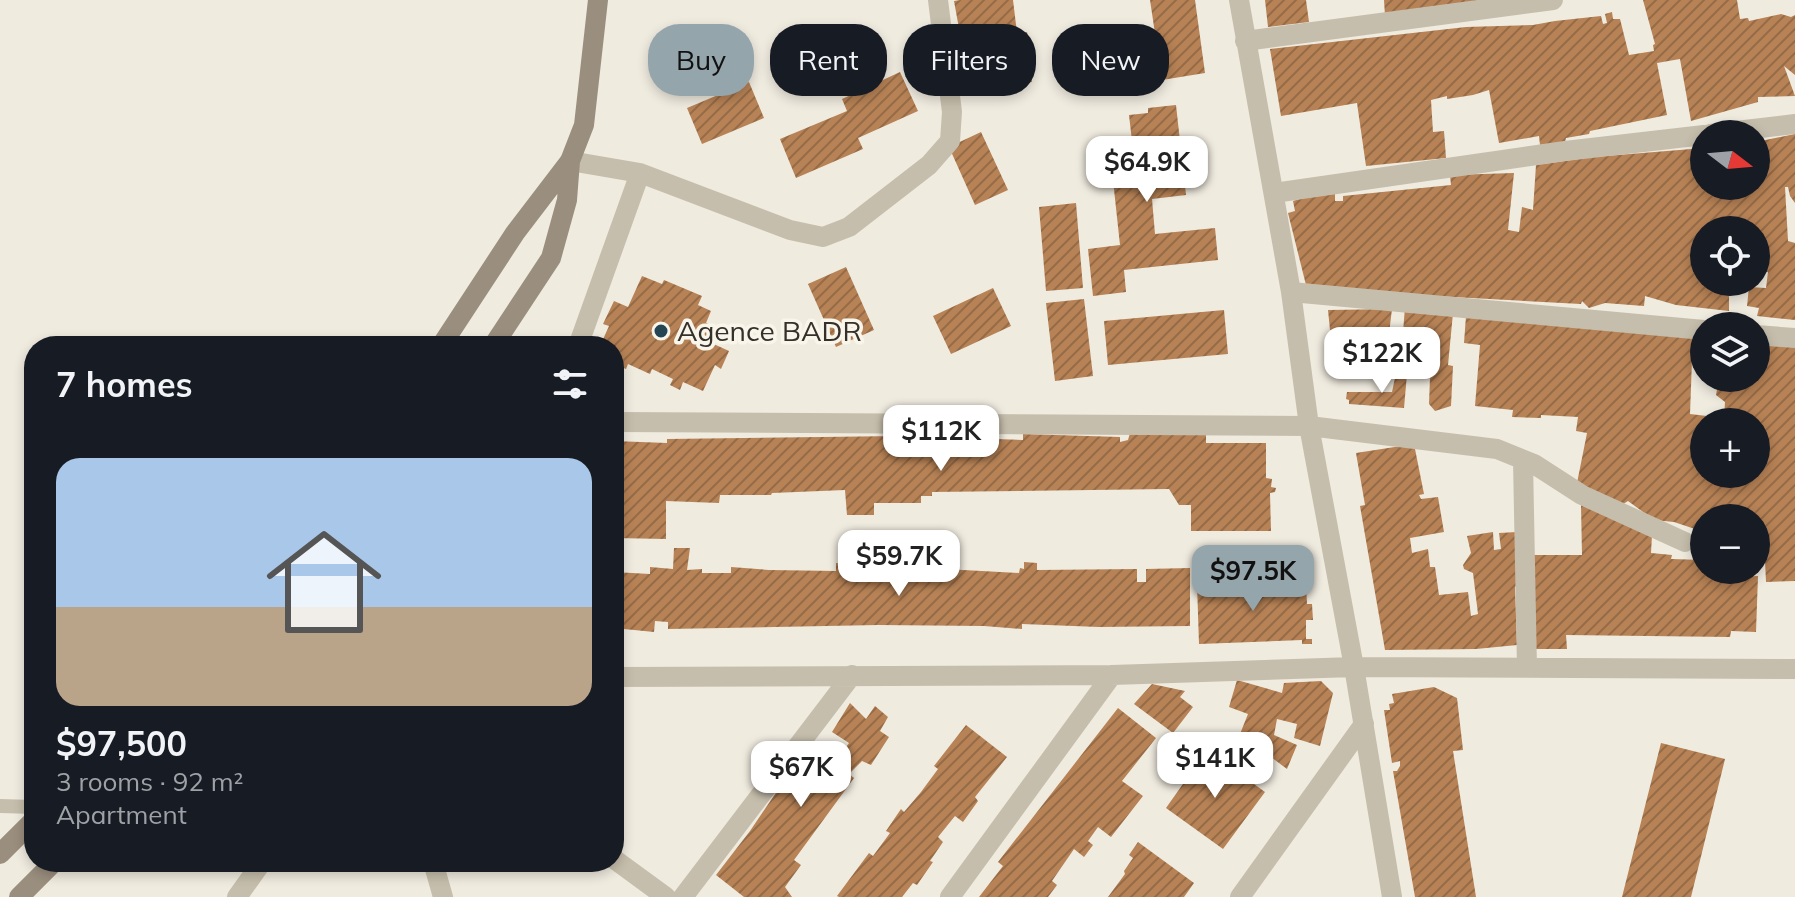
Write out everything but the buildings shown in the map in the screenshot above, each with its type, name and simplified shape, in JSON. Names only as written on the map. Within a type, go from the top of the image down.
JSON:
[{"type":"main road","points":[[448,336],[515,233],[570,161],[584,125],[598,0]]},
{"type":"main road","points":[[500,336],[551,258],[567,200],[570,161]]},
{"type":"main road","points":[[0,854],[24,830]]},
{"type":"main road","points":[[19,897],[44,872]]},
{"type":"street","points":[[570,161],[640,173],[790,230],[823,237],[849,227],[929,165],[950,141],[952,112],[938,0]]},
{"type":"street","points":[[1239,0],[1291,292],[1309,426],[1354,667],[1392,897]]},
{"type":"street","points":[[1245,41],[1553,0]]},
{"type":"street","points":[[1770,127],[1795,124]]},
{"type":"street","points":[[1274,193],[1565,151],[1690,137]]},
{"type":"street","points":[[582,336],[640,173]]},
{"type":"street","points":[[1291,292],[1690,329]]},
{"type":"street","points":[[1770,336],[1795,338]]},
{"type":"street","points":[[624,422],[1309,426],[1497,449],[1534,464],[1582,495],[1685,542]]},
{"type":"street","points":[[1523,460],[1527,668]]},
{"type":"street","points":[[624,677],[1112,675],[1354,667],[1795,669]]},
{"type":"street","points":[[683,897],[852,675]]},
{"type":"street","points":[[950,897],[1112,675]]},
{"type":"street","points":[[1240,897],[1364,724]]},
{"type":"street","points":[[624,866],[666,897]]},
{"type":"street","points":[[237,897],[255,872]]},
{"type":"street","points":[[436,872],[443,897]]},
{"type":"lane","points":[[0,806],[24,807]]},
{"type":"place","name":"Agence BADR","points":[[661,331]]}]
